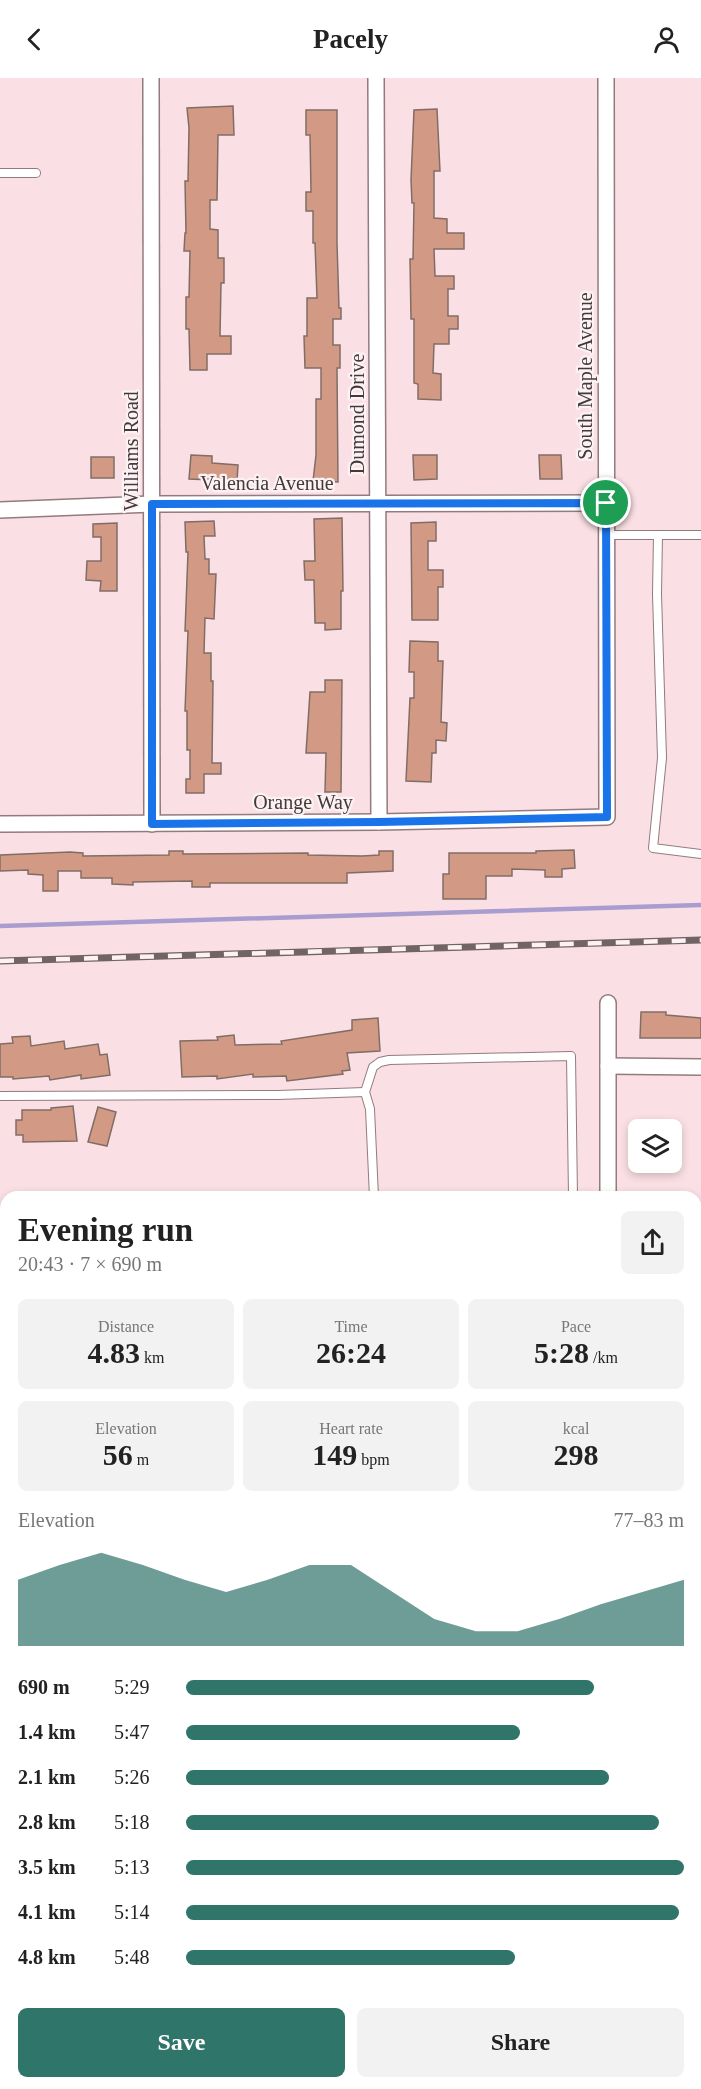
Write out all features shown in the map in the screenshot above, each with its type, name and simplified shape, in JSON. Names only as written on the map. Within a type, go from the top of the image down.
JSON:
[{"type":"street","name":"Williams Road","points":[[151,78],[152,824]]},
{"type":"street","name":"Dumond Drive","points":[[375,78],[379,822]]},
{"type":"street","name":"South Maple Avenue","points":[[606,78],[607,817]]},
{"type":"street","name":"Valencia Avenue","points":[[0,510],[152,504],[606,503]]},
{"type":"street","name":"Orange Way","points":[[0,824],[379,822],[607,817]]},
{"type":"street","points":[[608,1003],[608,1191]]},
{"type":"street","points":[[608,1066],[701,1067]]},
{"type":"lane","points":[[0,174],[36,173]]},
{"type":"lane","points":[[606,535],[701,535]]},
{"type":"lane","points":[[658,535],[657,594],[662,758],[653,848],[701,854]]},
{"type":"lane","points":[[374,1191],[370,1109],[365,1092],[373,1067],[380,1062],[571,1056],[573,1191]]},
{"type":"lane","points":[[0,1096],[278,1095],[365,1092]]},
{"type":"building","points":[[233,106],[234,135],[218,135],[217,200],[210,200],[210,229],[218,230],[218,258],[224,258],[220,336],[231,336],[231,354],[207,354],[207,370],[190,370],[186,297],[189,297],[190,251],[184,251],[185,181],[188,181],[187,108]]},
{"type":"building","points":[[437,109],[440,171],[434,171],[434,218],[447,219],[447,233],[464,233],[464,249],[434,249],[435,276],[454,276],[454,289],[448,289],[448,316],[458,316],[458,329],[449,329],[449,344],[434,344],[433,373],[441,374],[441,400],[418,399],[418,384],[414,383],[414,319],[411,319],[410,259],[413,259],[414,203],[412,203],[411,180],[414,110]]},
{"type":"building","points":[[306,110],[337,110],[337,243],[341,319],[333,319],[333,345],[340,345],[340,368],[337,368],[338,482],[313,481],[316,455],[316,399],[321,399],[321,368],[305,368],[304,336],[307,336],[307,298],[317,298],[313,211],[306,211],[306,192],[311,192],[310,135],[306,135]]},
{"type":"building","points":[[191,455],[212,456],[212,463],[238,465],[237,481],[189,479]]},
{"type":"building","points":[[413,455],[437,455],[437,479],[414,480]]},
{"type":"building","points":[[539,455],[561,455],[562,479],[540,479]]},
{"type":"building","points":[[91,457],[114,457],[114,478],[91,478]]},
{"type":"building","points":[[342,518],[341,629],[325,630],[325,623],[315,623],[314,580],[305,580],[304,561],[315,561],[314,519]]},
{"type":"building","points":[[214,521],[215,536],[204,536],[205,559],[209,559],[209,574],[216,574],[214,619],[205,618],[204,653],[211,653],[212,763],[221,763],[221,774],[204,774],[204,793],[186,793],[186,779],[190,779],[190,750],[187,750],[187,711],[185,711],[188,552],[186,552],[185,522]]},
{"type":"building","points":[[436,522],[436,541],[428,541],[428,570],[443,570],[443,587],[438,587],[438,620],[412,620],[411,523]]},
{"type":"building","points":[[117,523],[117,591],[100,591],[101,581],[86,580],[87,561],[101,561],[101,537],[93,537],[93,524]]},
{"type":"building","points":[[410,641],[438,642],[438,661],[443,661],[441,722],[447,723],[446,741],[436,740],[436,753],[432,753],[431,782],[406,781],[410,698],[414,698],[414,672],[409,672]]},
{"type":"building","points":[[325,680],[342,680],[341,792],[325,792],[326,753],[306,753],[310,692],[325,692]]},
{"type":"building","points":[[574,850],[575,868],[562,869],[562,877],[545,877],[545,870],[512,869],[512,876],[486,876],[486,899],[443,899],[443,874],[449,874],[449,853],[536,853],[536,851]]},
{"type":"building","points":[[169,851],[183,851],[183,854],[308,853],[308,855],[362,856],[379,855],[379,851],[393,851],[393,871],[347,873],[347,883],[210,883],[210,887],[192,887],[192,881],[112,884],[112,878],[81,878],[81,871],[58,871],[58,891],[43,891],[43,875],[28,874],[28,870],[0,871],[0,855],[70,852],[83,853],[83,856],[169,855]]},
{"type":"building","points":[[641,1012],[666,1012],[666,1015],[701,1018],[701,1038],[640,1038]]},
{"type":"building","points":[[378,1018],[380,1051],[347,1053],[350,1070],[342,1071],[343,1074],[287,1081],[286,1076],[253,1077],[253,1074],[217,1079],[217,1076],[182,1077],[180,1041],[218,1040],[217,1037],[234,1035],[235,1045],[282,1044],[281,1041],[352,1030],[352,1020]]},
{"type":"building","points":[[30,1036],[31,1046],[64,1041],[65,1049],[98,1044],[100,1055],[107,1054],[110,1075],[81,1079],[81,1075],[50,1080],[49,1076],[13,1079],[13,1077],[0,1077],[0,1044],[13,1043],[12,1037]]},
{"type":"building","points":[[73,1106],[77,1141],[23,1142],[23,1135],[16,1135],[16,1120],[22,1120],[22,1110],[51,1110],[51,1108]]},
{"type":"building","points":[[98,1107],[116,1112],[107,1146],[88,1142]]},
{"type":"waterway","points":[[0,926],[701,905]]},
{"type":"railway","points":[[0,961],[701,940]]},
{"type":"route","points":[[606,503],[607,817],[152,824],[152,504],[606,503]]}]
